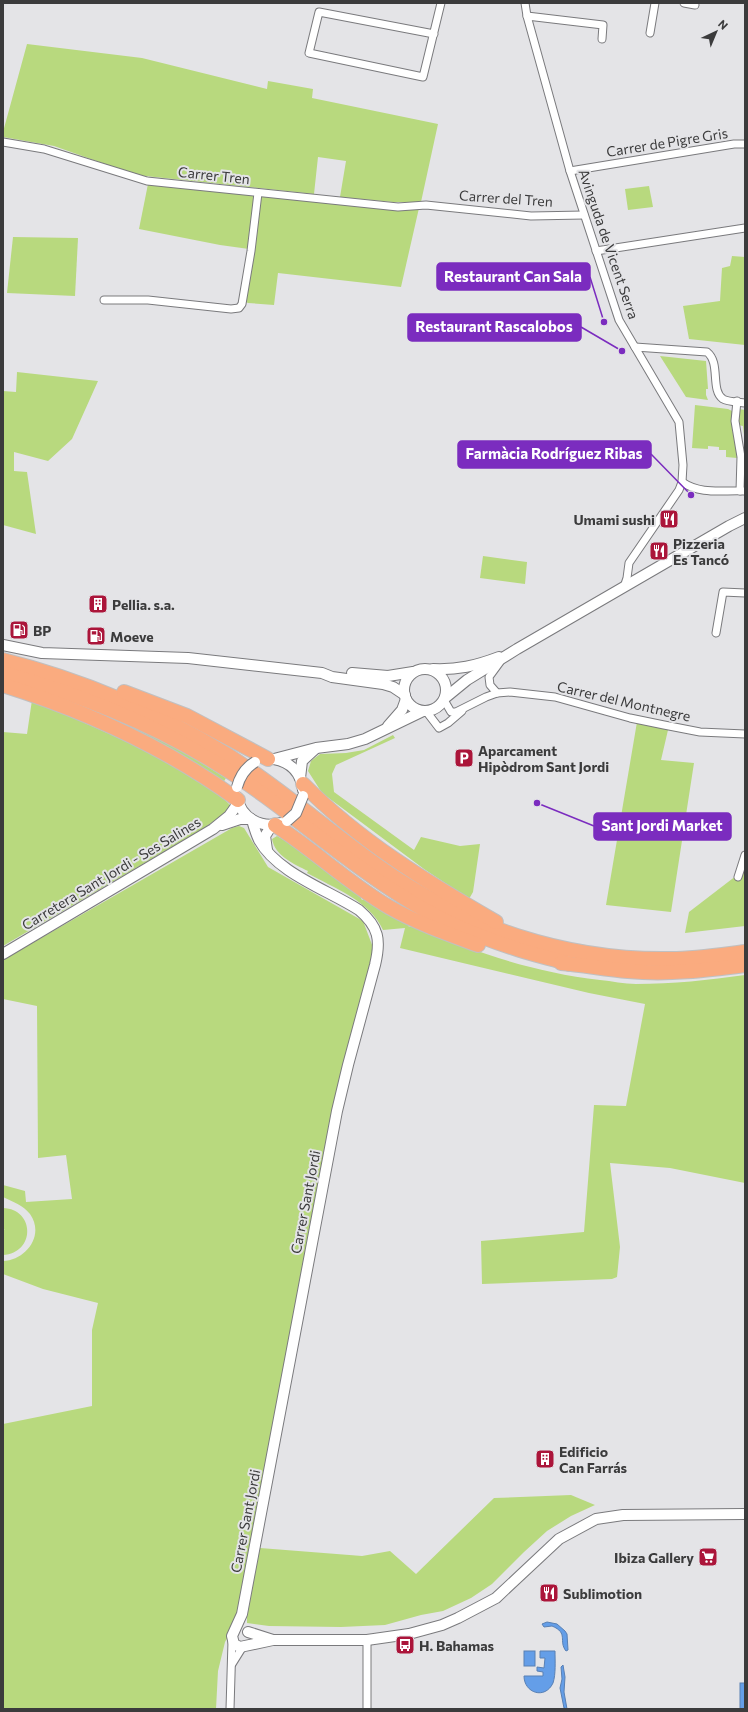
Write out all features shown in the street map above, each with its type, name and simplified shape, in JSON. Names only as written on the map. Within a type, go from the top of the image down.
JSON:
[{"type":"highway","points":[[3,660],[44,671],[75,682],[121,700],[188,732],[226,754],[264,780],[379,867],[409,887],[454,912],[490,927],[530,941],[580,952],[631,958],[671,959],[711,957],[745,952]]},
{"type":"highway","points":[[44,671],[67,673],[93,680],[167,708],[193,719],[266,760]]},
{"type":"highway","points":[[3,673],[83,698],[116,711],[181,743],[250,786],[372,877],[425,910],[482,937],[511,948],[570,964]]},
{"type":"highway","points":[[3,685],[76,711],[132,737],[197,772],[238,797]]},
{"type":"highway","points":[[302,786],[383,850],[464,903],[530,941]]},
{"type":"highway","points":[[278,824],[355,884],[389,907],[417,921],[480,946],[523,958],[629,971],[656,972],[704,970],[745,965]]},
{"type":"street","points":[[434,34],[319,12],[310,52],[423,78],[434,34],[441,3]]},
{"type":"street","name":"Avinguda de Vicent Serra","points":[[525,3],[527,16],[570,171],[619,320],[679,422],[683,465],[682,482],[679,490],[629,563],[624,587]]},
{"type":"street","points":[[650,33],[655,3]]},
{"type":"street","points":[[684,3],[695,5]]},
{"type":"street","points":[[527,16],[602,25],[602,39]]},
{"type":"street","name":"Carrer Tren","points":[[3,142],[44,149],[147,181],[398,207],[426,205]]},
{"type":"street","name":"Carrer de Pigre Gris","points":[[570,171],[734,144],[745,144]]},
{"type":"street","points":[[104,300],[148,300],[231,309],[239,308],[242,304],[251,251],[258,192]]},
{"type":"street","name":"Carrer del Tren","points":[[426,205],[531,216],[584,215]]},
{"type":"street","points":[[596,250],[745,228]]},
{"type":"street","points":[[635,347],[707,352],[712,356],[714,362],[719,395],[724,399],[745,403]]},
{"type":"street","points":[[682,482],[691,488],[714,492],[743,491],[743,457],[735,421],[737,401]]},
{"type":"street","points":[[278,824],[262,824],[244,813],[238,797],[242,774],[248,767],[266,760],[316,748],[348,744],[365,739],[425,711],[438,707],[467,680],[517,649],[745,518]]},
{"type":"street","points":[[716,632],[723,592],[745,593]]},
{"type":"street","points":[[3,646],[42,653],[176,657],[322,674],[388,676],[413,672],[418,669],[454,670],[465,668],[517,649]]},
{"type":"street","points":[[497,693],[490,685],[489,677],[503,659]]},
{"type":"street","points":[[430,669],[443,676],[447,690],[445,699]]},
{"type":"street","points":[[387,728],[402,710],[406,697],[405,682],[413,672]]},
{"type":"street","points":[[336,675],[383,684],[393,688],[406,697],[413,707],[425,711]]},
{"type":"street","name":"Carrer del Montnegre","points":[[445,699],[451,712],[456,712],[497,693],[524,693],[555,697],[630,718],[700,732],[745,734]]},
{"type":"street","name":"Carrer del Montnegre","points":[[425,711],[439,728],[466,707]]},
{"type":"street","points":[[268,854],[265,844],[265,836],[299,808],[302,786],[302,761],[316,748]]},
{"type":"street","points":[[266,760],[280,760],[292,767],[302,786]]},
{"type":"street","name":"Carretera Sant Jordi - Ses Salines","points":[[3,954],[213,829],[229,816],[238,797]]},
{"type":"street","name":"Carretera Sant Jordi - Ses Salines","points":[[213,829],[233,821],[252,819]]},
{"type":"street","name":"Carrer Sant Jordi","points":[[243,1647],[250,1641],[240,1634],[242,1614],[334,1126],[348,1065],[378,951],[378,938],[374,926],[368,918],[347,902],[284,868],[268,854],[259,839],[252,819]]},
{"type":"street","points":[[738,877],[745,855]]},
{"type":"street","points":[[240,1634],[273,1640],[367,1640],[390,1638],[442,1625],[496,1598],[559,1539],[596,1519],[623,1515],[745,1514]]},
{"type":"street","points":[[240,1634],[236,1646],[243,1647],[273,1640]]},
{"type":"street","points":[[230,1709],[232,1665],[240,1634]]},
{"type":"street","points":[[366,1709],[367,1640]]},
{"type":"street","points":[[232,1665],[243,1647]]},
{"type":"green space","points":[[27,44],[142,58],[267,89],[268,81],[313,89],[312,98],[438,124],[421,202],[393,202],[340,197],[346,161],[318,157],[314,194],[136,175],[54,146],[3,137],[3,132]]},
{"type":"green space","points":[[148,184],[255,195],[249,249],[220,245],[139,229]]},
{"type":"green space","points":[[649,186],[653,207],[628,210],[625,189]]},
{"type":"green space","points":[[268,196],[419,208],[401,287],[278,273],[274,305],[248,303],[244,301],[259,200],[261,197]]},
{"type":"green space","points":[[13,237],[78,238],[75,296],[7,293]]},
{"type":"green space","points":[[732,256],[745,257],[745,345],[689,339],[683,306],[720,301],[722,268],[730,266]]},
{"type":"green space","points":[[660,356],[706,361],[708,389],[706,389],[706,395],[708,400],[686,397]]},
{"type":"green space","points":[[17,372],[98,381],[72,439],[48,461],[14,452],[14,471],[27,472],[36,534],[3,525],[3,391],[16,392]]},
{"type":"green space","points":[[695,405],[728,409],[732,411],[732,430],[735,438],[737,458],[726,457],[726,450],[719,450],[719,447],[708,446],[708,449],[692,448]]},
{"type":"green space","points":[[739,409],[745,410],[745,435],[743,426],[738,425]]},
{"type":"green space","points":[[483,556],[527,562],[525,584],[480,578]]},
{"type":"green space","points":[[40,690],[113,717],[177,748],[226,778],[223,783]]},
{"type":"green space","points":[[32,700],[162,759],[215,791],[230,805],[228,811],[204,828],[3,946],[3,732],[27,734]]},
{"type":"green space","points":[[637,722],[668,730],[661,760],[694,763],[671,912],[606,905]]},
{"type":"green space","points":[[393,735],[395,738],[336,765],[332,774],[334,792],[414,850],[421,837],[460,846],[480,844],[473,892],[469,899],[424,869],[322,793],[308,771],[311,761],[320,754],[346,753],[364,750]]},
{"type":"green space","points":[[239,826],[244,828],[268,867],[363,921],[374,950],[343,1065],[308,1235],[236,1622],[225,1642],[218,1671],[216,1709],[3,1709],[3,1424],[92,1406],[92,1330],[98,1303],[43,1289],[3,1274],[3,1261],[11,1260],[26,1251],[34,1238],[35,1230],[34,1222],[30,1214],[18,1204],[3,1197],[3,1185],[25,1191],[26,1202],[72,1199],[66,1155],[38,1158],[37,1006],[3,999],[3,960],[232,828]]},
{"type":"green space","points":[[277,836],[284,840],[286,838],[361,897],[361,899],[364,899],[408,924],[408,926],[412,926],[504,960],[551,972],[632,984],[704,980],[745,975],[745,1183],[670,1168],[610,1163],[620,1247],[617,1277],[612,1279],[482,1284],[481,1241],[584,1232],[594,1105],[626,1106],[645,1004],[589,993],[400,948],[405,928],[383,930],[377,920],[360,903],[307,873],[308,871],[281,855],[272,839]]},
{"type":"green space","points":[[745,869],[745,926],[685,933],[689,912]]},
{"type":"green space","points":[[3,1208],[14,1210],[21,1215],[26,1223],[27,1231],[26,1240],[21,1247],[14,1252],[3,1255],[3,1230],[5,1229],[3,1229]]},
{"type":"green space","points":[[571,1495],[595,1505],[571,1516],[547,1531],[492,1584],[471,1598],[443,1611],[421,1615],[385,1625],[341,1627],[269,1626],[247,1623],[260,1548],[362,1556],[390,1551],[416,1574],[494,1498]]},
{"type":"water","points":[[547,1622],[557,1624],[565,1631],[567,1634],[568,1650],[566,1651],[564,1647],[562,1634],[560,1631],[552,1626],[544,1627],[542,1624]]},
{"type":"water","points":[[524,1651],[535,1651],[535,1666],[524,1666]]},
{"type":"water","points":[[540,1651],[555,1651],[555,1676],[553,1683],[549,1688],[540,1693],[527,1687],[524,1676],[543,1676],[543,1672],[537,1671],[537,1667],[544,1668],[545,1658],[540,1658]]},
{"type":"water","points":[[563,1665],[565,1677],[564,1692],[567,1709],[564,1708],[560,1688],[562,1679],[561,1667]]},
{"type":"water","points":[[740,1683],[745,1683],[745,1709],[740,1709]]},
{"type":"place","name":"Restaurant Can Sala","points":[[604,322]]},
{"type":"place","name":"Restaurant Rascalobos","points":[[622,351]]},
{"type":"place","name":"Farmàcia Rodríguez Ribas","points":[[691,495]]},
{"type":"place","name":"Umami sushi","points":[[669,519]]},
{"type":"place","name":"Pizzeria Es Tancó","points":[[659,551]]},
{"type":"place","name":"Pellia. s.a.","points":[[98,604]]},
{"type":"place","name":"BP","points":[[19,630]]},
{"type":"place","name":"Moeve","points":[[96,636]]},
{"type":"place","name":"Aparcament Hipòdrom Sant Jordi","points":[[464,758]]},
{"type":"place","name":"Sant Jordi Market","points":[[537,803]]},
{"type":"place","name":"Edificio Can Farrás","points":[[545,1459]]},
{"type":"place","name":"Ibiza Gallery","points":[[708,1557]]},
{"type":"place","name":"Sublimotion","points":[[549,1593]]},
{"type":"place","name":"H. Bahamas","points":[[405,1645]]}]
